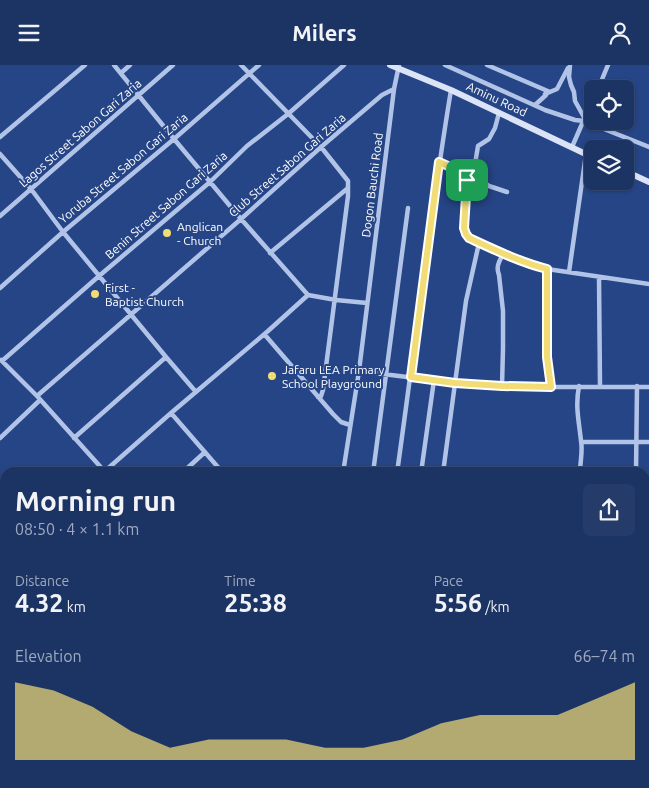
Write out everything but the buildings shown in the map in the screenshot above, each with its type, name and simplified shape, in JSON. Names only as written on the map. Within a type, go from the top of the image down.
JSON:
[{"type":"street","points":[[0,137],[85,65]]},
{"type":"street","points":[[114,65],[241,219],[308,295],[336,301],[367,303]]},
{"type":"street","points":[[121,73],[130,65]]},
{"type":"street","name":"Lagos Street Sabon Gari Zaria","points":[[0,216],[173,65]]},
{"type":"street","points":[[241,65],[320,147],[348,181],[336,301],[323,390],[318,397]]},
{"type":"street","name":"Yoruba Street Sabon Gari Zaria","points":[[0,288],[259,65]]},
{"type":"street","name":"Benin Street Sabon Gari Zaria","points":[[1,360],[210,182],[247,146],[288,114],[344,65]]},
{"type":"street","name":"Aminu Road","points":[[390,65],[451,90],[584,153]]},
{"type":"street","points":[[446,65],[575,121],[584,120]]},
{"type":"street","points":[[487,65],[547,92],[554,91],[558,87],[569,66]]},
{"type":"street","points":[[602,80],[608,65]]},
{"type":"street","points":[[569,66],[570,85],[584,120],[572,147]]},
{"type":"street","name":"Dogon Bauchi Road","points":[[345,467],[398,67]]},
{"type":"street","name":"Club Street Sabon Gari Zaria","points":[[0,438],[39,398],[131,314],[241,219],[320,147],[382,95],[394,89]]},
{"type":"street","points":[[398,467],[439,162],[451,90]]},
{"type":"street","points":[[535,105],[547,92]]},
{"type":"street","points":[[467,180],[472,173],[478,146],[489,139],[495,129],[499,113]]},
{"type":"street","points":[[608,130],[649,147]]},
{"type":"street","points":[[0,154],[31,189],[63,232],[196,392]]},
{"type":"street","points":[[439,162],[467,175],[464,228],[469,238],[504,254],[547,269],[649,284]]},
{"type":"street","points":[[472,173],[489,186],[506,192]]},
{"type":"street","points":[[634,175],[649,181]]},
{"type":"street","points":[[569,272],[584,184]]},
{"type":"street","points":[[270,253],[348,188]]},
{"type":"street","points":[[374,467],[408,208]]},
{"type":"street","points":[[444,467],[466,301],[480,243]]},
{"type":"street","points":[[502,386],[504,349],[503,311],[498,273],[499,261],[504,254]]},
{"type":"street","points":[[547,269],[547,357],[551,387]]},
{"type":"street","points":[[599,277],[600,386]]},
{"type":"street","points":[[112,467],[171,413],[265,335],[308,295]]},
{"type":"street","points":[[265,335],[337,419],[344,424],[350,425]]},
{"type":"street","points":[[74,438],[166,357]]},
{"type":"street","points":[[1,360],[39,398],[101,467]]},
{"type":"street","points":[[358,371],[455,383],[502,386],[649,387]]},
{"type":"street","points":[[422,467],[434,380]]},
{"type":"street","points":[[579,386],[577,402],[582,442],[580,467]]},
{"type":"street","points":[[636,467],[637,387]]},
{"type":"street","points":[[171,413],[218,467]]},
{"type":"street","points":[[582,442],[649,442]]},
{"type":"street","points":[[189,467],[205,452]]},
{"type":"place","name":"Anglican - Church","points":[[167,233]]},
{"type":"place","name":"First - Baptist Church","points":[[95,294]]},
{"type":"place","name":"Jafaru LEA Primary School Playground","points":[[272,376]]},
{"type":"route","points":[[439,162],[464,173],[467,175],[467,180],[464,228],[469,238],[504,254],[547,269],[547,357],[551,387],[510,387],[455,383],[411,377],[439,162]]}]
